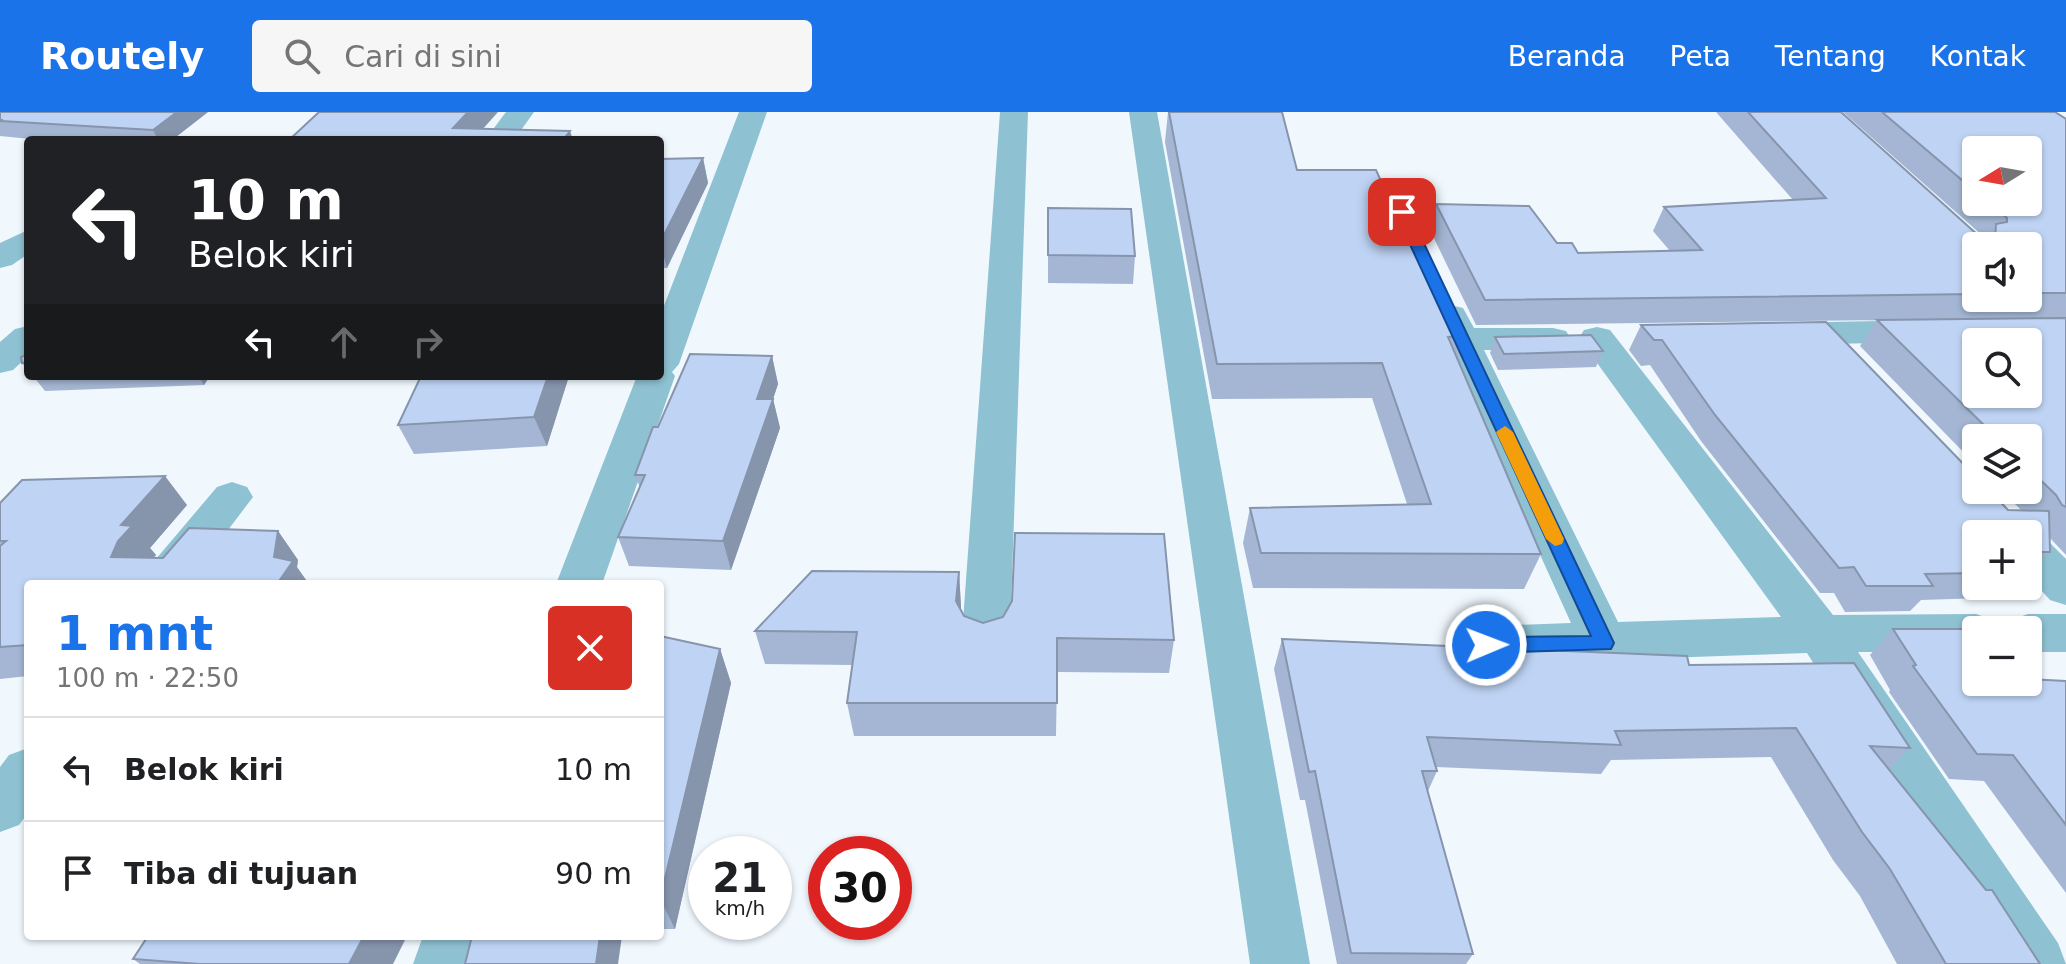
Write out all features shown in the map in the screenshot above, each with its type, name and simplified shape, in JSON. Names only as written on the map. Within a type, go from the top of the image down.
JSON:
[{"type":"street","points":[[502,136],[520,112]]},
{"type":"street","points":[[664,353],[753,112]]},
{"type":"street","points":[[986,635],[1014,112]]},
{"type":"street","points":[[1143,112],[1280,964]]},
{"type":"street","points":[[0,258],[24,243]]},
{"type":"street","points":[[1435,282],[1604,643]]},
{"type":"street","points":[[1747,335],[1962,331]]},
{"type":"street","points":[[1822,333],[1854,367]]},
{"type":"street","points":[[1461,339],[1642,337]]},
{"type":"street","points":[[1597,338],[1820,634],[2037,964]]},
{"type":"street","points":[[0,362],[24,341]]},
{"type":"street","points":[[580,580],[655,380]]},
{"type":"street","points":[[164,580],[232,497]]},
{"type":"street","points":[[2042,563],[2066,588]]},
{"type":"street","points":[[1486,645],[1820,634],[1962,633]]},
{"type":"street","points":[[2042,633],[2066,633]]},
{"type":"street","points":[[0,769],[24,770]]},
{"type":"street","points":[[0,808],[24,775]]},
{"type":"street","points":[[443,964],[452,940]]},
{"type":"building","points":[[0,112],[177,112],[153,130],[1,121]]},
{"type":"building","points":[[319,112],[468,112],[453,128],[570,131],[566,136],[293,136]]},
{"type":"building","points":[[1169,112],[1282,112],[1297,170],[1376,170],[1387,194],[1398,195],[1466,336],[1448,337],[1541,554],[1261,553],[1250,508],[1431,504],[1382,363],[1217,364]]},
{"type":"building","points":[[1748,112],[1841,112],[1975,232],[1962,232],[1962,294],[1485,300],[1436,204],[1529,206],[1557,243],[1572,243],[1578,253],[1702,250],[1664,207],[1826,198]]},
{"type":"building","points":[[1882,112],[2055,112],[2066,119],[2066,293],[2042,293],[2042,232],[1996,232],[1996,224],[2007,222],[2005,216],[2042,216],[2042,136],[1962,136],[1962,180]]},
{"type":"building","points":[[703,158],[664,235],[664,159]]},
{"type":"building","points":[[1048,208],[1131,209],[1135,256],[1048,255]]},
{"type":"building","points":[[2066,318],[2066,507],[2042,482],[2042,424],[1983,424],[1966,408],[2042,408],[2042,328],[1962,328],[1962,404],[1877,320]]},
{"type":"building","points":[[1826,322],[1962,463],[1962,504],[2002,504],[2008,510],[2049,511],[2050,552],[2042,552],[2042,520],[1962,520],[1962,573],[1925,574],[1933,586],[1866,586],[1854,567],[1839,568],[1715,415],[1662,340],[1654,340],[1641,325]]},
{"type":"building","points":[[1591,335],[1603,351],[1504,354],[1495,337]]},
{"type":"building","points":[[690,354],[772,356],[757,399],[773,399],[723,541],[618,537],[645,475],[635,475],[653,427],[658,427]]},
{"type":"building","points":[[419,380],[547,380],[534,417],[398,425]]},
{"type":"building","points":[[165,476],[121,525],[132,526],[118,541],[111,557],[163,558],[189,528],[278,531],[274,557],[293,561],[280,580],[24,580],[24,645],[0,647],[0,546],[6,541],[0,541],[0,503],[22,480]]},
{"type":"building","points":[[1015,533],[1164,534],[1174,640],[1057,638],[1057,703],[847,703],[857,632],[755,631],[812,571],[959,572],[956,601],[964,616],[983,623],[1003,617],[1012,601]]},
{"type":"building","points":[[1893,629],[1962,629],[1962,696],[2042,696],[2042,680],[2066,681],[2066,825],[2013,755],[1977,754],[1913,666],[1916,665]]},
{"type":"building","points":[[664,637],[720,649],[664,882]]},
{"type":"building","points":[[1282,639],[1687,656],[1689,665],[1854,663],[1910,748],[1870,746],[1986,890],[1992,890],[2040,964],[1946,964],[1890,869],[1862,832],[1796,728],[1615,731],[1621,745],[1427,737],[1437,771],[1422,771],[1473,954],[1351,953],[1315,771],[1309,772]]},
{"type":"building","points":[[145,940],[362,940],[349,964],[200,964],[133,959]]},
{"type":"building","points":[[471,940],[599,940],[596,964],[465,964]]},
{"type":"slow traffic","points":[[1505,432],[1555,539]]},
{"type":"route","points":[[1402,212],[1604,643],[1486,645]]}]
